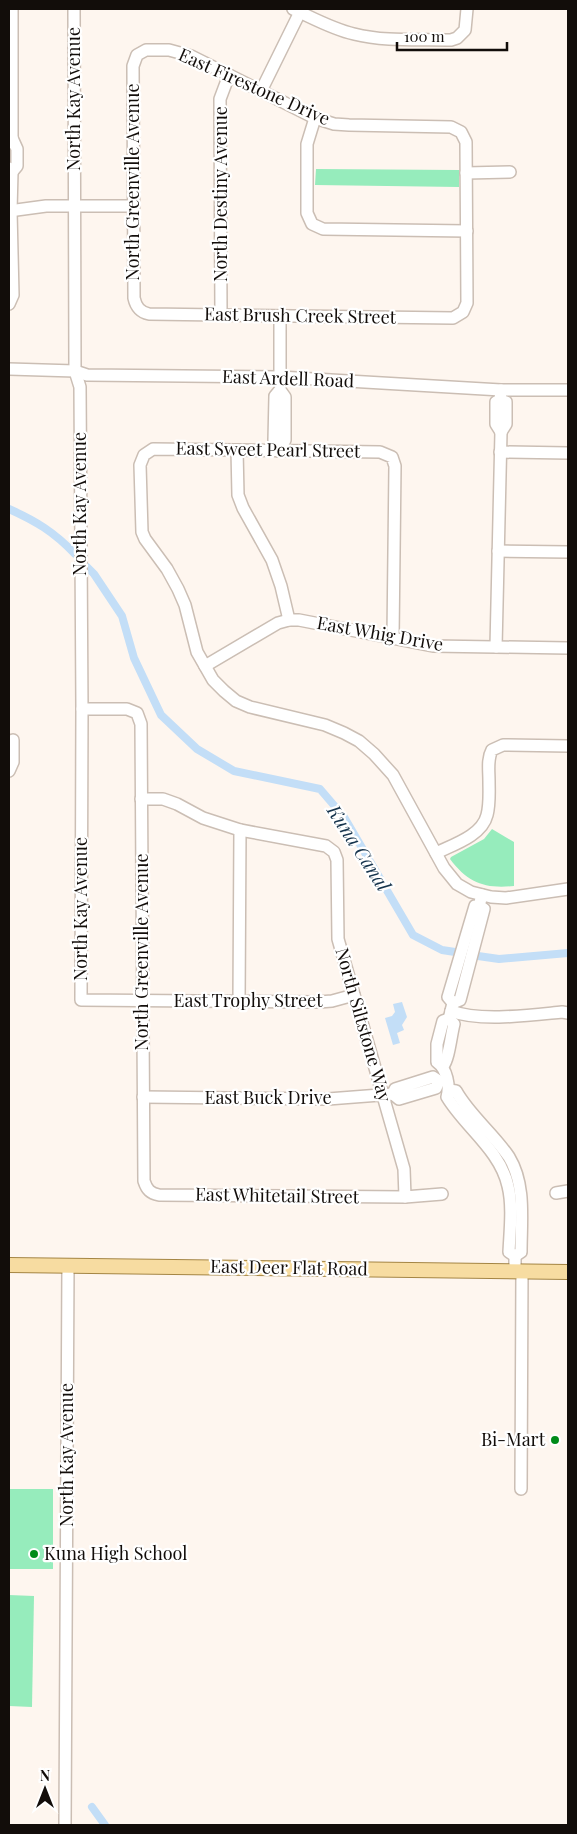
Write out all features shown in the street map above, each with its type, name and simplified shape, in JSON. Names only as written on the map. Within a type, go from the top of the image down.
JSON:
[{"type":"main road","name":"East Deer Flat Road","points":[[9,1265],[568,1272]]},
{"type":"street","points":[[9,304],[13,295],[10,170],[17,166],[17,149],[10,141],[12,9]]},
{"type":"street","name":"North Kay Avenue","points":[[74,9],[75,371],[80,387],[81,1000]]},
{"type":"street","points":[[261,91],[296,10],[329,27],[353,34],[375,38],[451,40],[462,34],[467,25],[466,9]]},
{"type":"street","name":"East Firestone Drive","points":[[137,55],[146,50],[180,52],[315,118],[334,124],[451,127],[461,132],[466,142],[466,173]]},
{"type":"street","name":"North Greenville Avenue","points":[[137,55],[133,66],[133,206],[134,298],[138,308]]},
{"type":"street","name":"North Destiny Avenue","points":[[221,316],[220,98],[230,75]]},
{"type":"street","points":[[315,118],[307,144],[307,212],[312,224],[323,229],[467,231],[466,173],[510,172]]},
{"type":"street","points":[[10,211],[46,206],[133,206]]},
{"type":"street","name":"East Brush Creek Street","points":[[138,308],[143,313],[149,314],[453,318],[463,312],[467,303],[467,231]]},
{"type":"street","points":[[279,451],[285,440],[285,397],[280,390],[280,316]]},
{"type":"street","name":"East Ardell Road","points":[[9,369],[75,371],[87,375],[280,377],[500,395],[568,390]]},
{"type":"street","points":[[496,647],[501,432],[496,424],[496,402],[500,395]]},
{"type":"street","name":"East Sweet Pearl Street","points":[[205,666],[197,652],[185,605],[178,589],[142,532],[140,465],[144,455],[153,449],[380,452],[392,457],[395,466],[393,638]]},
{"type":"street","points":[[237,450],[238,494],[243,508],[272,560],[281,586],[289,620]]},
{"type":"street","points":[[500,452],[568,453]]},
{"type":"street","points":[[498,551],[568,552]]},
{"type":"street","name":"East Whig Drive","points":[[205,666],[276,624],[289,620],[299,620],[433,646],[568,648]]},
{"type":"street","points":[[205,666],[213,680],[236,701],[250,707],[325,725],[344,732],[364,745],[393,775],[444,868],[457,884],[471,892],[481,901],[484,909],[460,1000],[451,1011]]},
{"type":"street","name":"North Greenville Avenue","points":[[82,709],[127,709],[138,714],[141,724],[144,1181],[149,1191]]},
{"type":"street","points":[[9,771],[13,762],[14,740]]},
{"type":"street","points":[[436,853],[472,835],[487,818],[489,807],[489,760],[492,750],[503,746],[568,746]]},
{"type":"street","points":[[142,799],[163,800],[177,804],[203,818],[240,830],[239,1002]]},
{"type":"street","name":"North Siltstone Way","points":[[240,830],[326,846],[334,852],[337,860],[338,939],[354,995],[388,1095],[404,1169],[406,1197]]},
{"type":"street","points":[[481,901],[568,889]]},
{"type":"street","name":"East Trophy Street","points":[[81,1000],[326,1002],[354,995]]},
{"type":"street","points":[[451,1011],[474,1016],[523,1016],[568,1013]]},
{"type":"street","points":[[451,1011],[454,1024],[448,1045],[447,1061],[443,1066],[445,1084],[456,1091],[462,1101],[502,1148],[515,1171],[521,1194],[521,1252],[515,1256],[518,1271],[521,1489]]},
{"type":"street","name":"East Buck Drive","points":[[143,1097],[328,1099],[388,1095],[395,1089],[433,1077],[445,1084]]},
{"type":"street","name":"East Whitetail Street","points":[[149,1191],[159,1195],[406,1197],[442,1194]]},
{"type":"street","points":[[556,1193],[568,1191]]},
{"type":"street","name":"North Kay Avenue","points":[[65,1825],[68,1265]]},
{"type":"green space","points":[[316,169],[459,170],[459,187],[315,185]]},
{"type":"green space","points":[[492,829],[514,842],[514,886],[504,887],[478,883],[464,874],[450,859],[484,839]]},
{"type":"green space","points":[[9,1489],[53,1489],[53,1569],[9,1569]]},
{"type":"green space","points":[[9,1595],[34,1596],[32,1707],[9,1706]]},
{"type":"water","points":[[402,1002],[407,1017],[402,1025],[404,1030],[397,1033],[400,1043],[393,1045],[385,1018],[392,1016],[395,1012],[393,1004]]},
{"type":"waterway","name":"Kuna Canal","points":[[9,509],[44,528],[60,539],[75,554]]},
{"type":"waterway","name":"Kuna Canal","points":[[87,567],[94,574],[122,616],[134,658],[161,715],[197,749],[234,771],[320,789],[344,817],[413,935],[442,950],[455,952]]},
{"type":"waterway","name":"Kuna Canal","points":[[478,956],[499,959],[568,953]]},
{"type":"waterway","points":[[92,1807],[105,1825]]},
{"type":"place","name":"Bi-Mart","points":[[555,1440]]},
{"type":"place","name":"Kuna High School","points":[[34,1554]]}]
